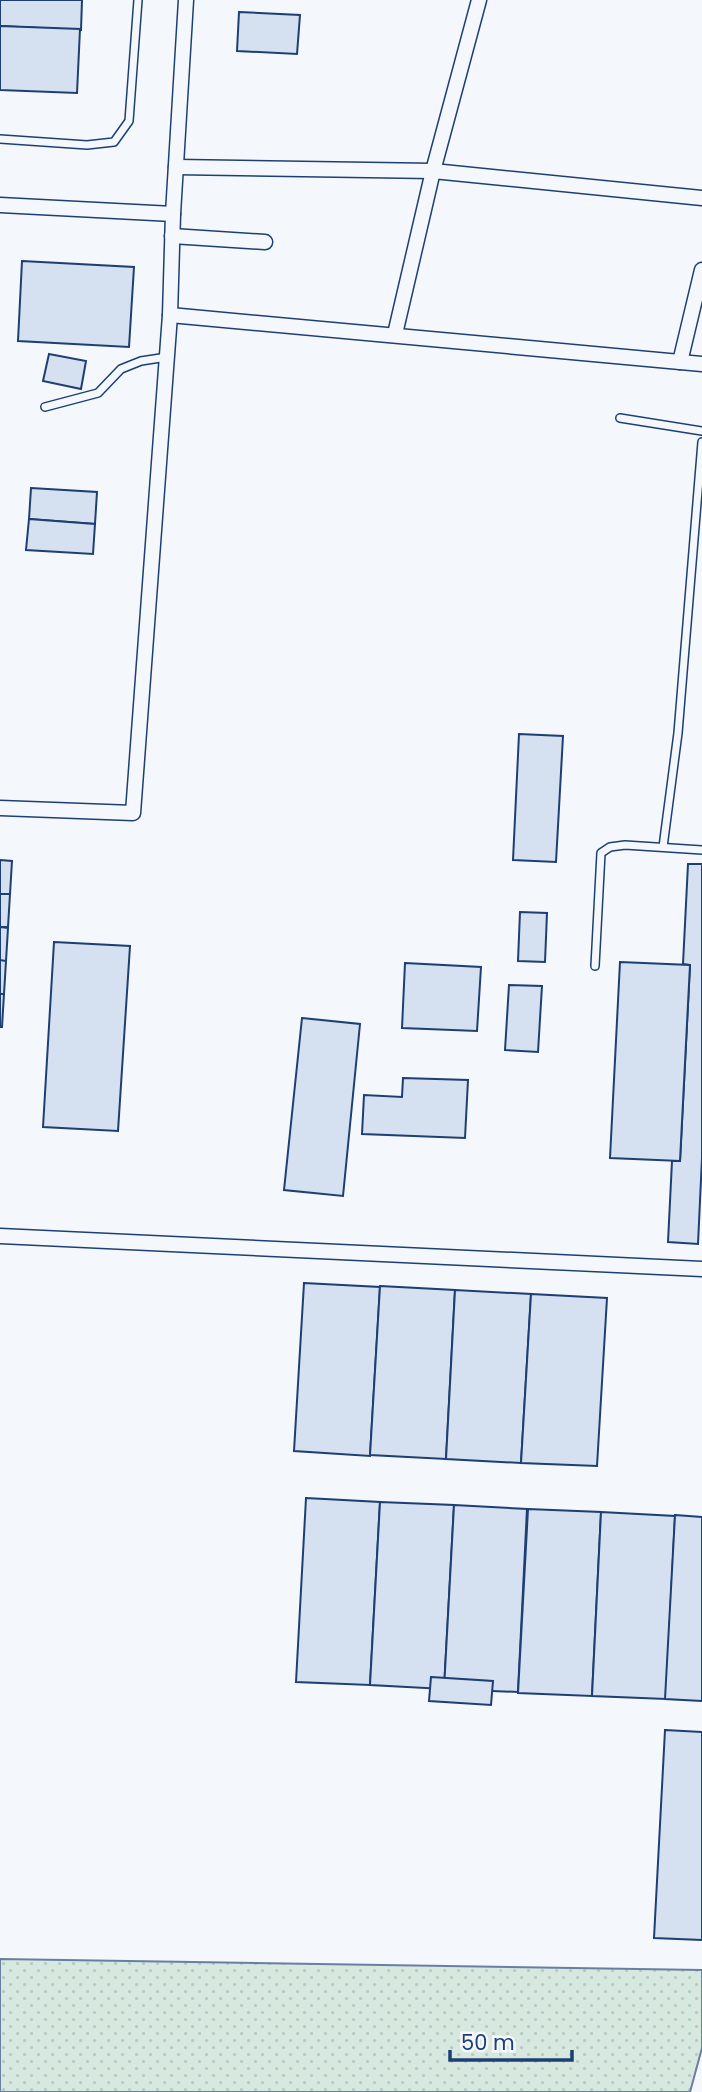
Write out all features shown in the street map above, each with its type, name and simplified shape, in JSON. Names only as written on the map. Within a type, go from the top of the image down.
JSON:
[{"type":"street","points":[[0,808],[133,813],[170,315],[173,214],[186,0]]},
{"type":"street","points":[[395,334],[433,171],[479,0]]},
{"type":"street","points":[[176,167],[433,171],[702,198]]},
{"type":"street","points":[[0,205],[173,214]]},
{"type":"street","points":[[172,236],[265,242]]},
{"type":"street","points":[[680,362],[702,270]]},
{"type":"street","points":[[170,315],[702,364]]},
{"type":"street","points":[[0,1237],[702,1269]]},
{"type":"lane","points":[[0,139],[87,145],[114,142],[129,121],[138,0]]},
{"type":"lane","points":[[45,407],[98,393],[121,369],[141,361],[167,357]]},
{"type":"lane","points":[[620,418],[702,431]]},
{"type":"lane","points":[[663,847],[678,733],[702,442]]},
{"type":"lane","points":[[596,966],[601,853],[610,847],[625,845],[702,850]]},
{"type":"shaded area","points":[[0,1959],[702,1970],[702,2048],[690,2092],[0,2092]]},
{"type":"building","points":[[0,0],[82,0],[81,30],[0,26]]},
{"type":"building","points":[[239,12],[300,15],[297,54],[237,51]]},
{"type":"building","points":[[0,26],[80,29],[77,93],[0,90]]},
{"type":"building","points":[[22,261],[134,267],[129,347],[18,341]]},
{"type":"building","points":[[49,354],[86,361],[81,389],[43,381]]},
{"type":"building","points":[[31,488],[97,492],[95,524],[29,519]]},
{"type":"building","points":[[29,519],[95,524],[93,554],[26,550]]},
{"type":"building","points":[[519,734],[563,736],[556,862],[513,860]]},
{"type":"building","points":[[0,860],[12,861],[10,894],[0,894]]},
{"type":"building","points":[[688,864],[702,864],[702,1158],[698,1244],[668,1242],[672,1161],[680,1161],[690,965],[683,964]]},
{"type":"building","points":[[0,894],[10,894],[8,927],[0,927]]},
{"type":"building","points":[[520,912],[547,913],[545,962],[518,961]]},
{"type":"building","points":[[0,927],[8,928],[6,961],[0,961]]},
{"type":"building","points":[[54,942],[130,946],[118,1131],[43,1127]]},
{"type":"building","points":[[0,960],[6,961],[4,994],[0,994]]},
{"type":"building","points":[[620,962],[690,965],[680,1161],[610,1158]]},
{"type":"building","points":[[405,963],[481,967],[477,1031],[402,1028]]},
{"type":"building","points":[[509,985],[542,986],[538,1052],[505,1050]]},
{"type":"building","points":[[0,994],[4,994],[2,1027],[0,1027]]},
{"type":"building","points":[[302,1018],[360,1024],[343,1196],[284,1190]]},
{"type":"building","points":[[403,1078],[468,1080],[465,1138],[362,1134],[364,1095],[402,1097]]},
{"type":"building","points":[[304,1283],[380,1287],[370,1456],[294,1451]]},
{"type":"building","points":[[380,1286],[455,1290],[446,1459],[370,1455]]},
{"type":"building","points":[[455,1290],[531,1294],[521,1463],[446,1459]]},
{"type":"building","points":[[531,1294],[607,1298],[597,1466],[521,1463]]},
{"type":"building","points":[[306,1498],[380,1502],[370,1685],[296,1682]]},
{"type":"building","points":[[380,1502],[454,1505],[444,1689],[370,1685]]},
{"type":"building","points":[[454,1505],[527,1509],[518,1692],[444,1689]]},
{"type":"building","points":[[528,1509],[601,1512],[592,1696],[518,1693]]},
{"type":"building","points":[[601,1512],[675,1516],[666,1699],[592,1696]]},
{"type":"building","points":[[675,1515],[702,1517],[702,1701],[665,1699]]},
{"type":"building","points":[[431,1677],[493,1681],[491,1705],[429,1701]]},
{"type":"building","points":[[665,1730],[702,1732],[702,1940],[654,1938]]}]
